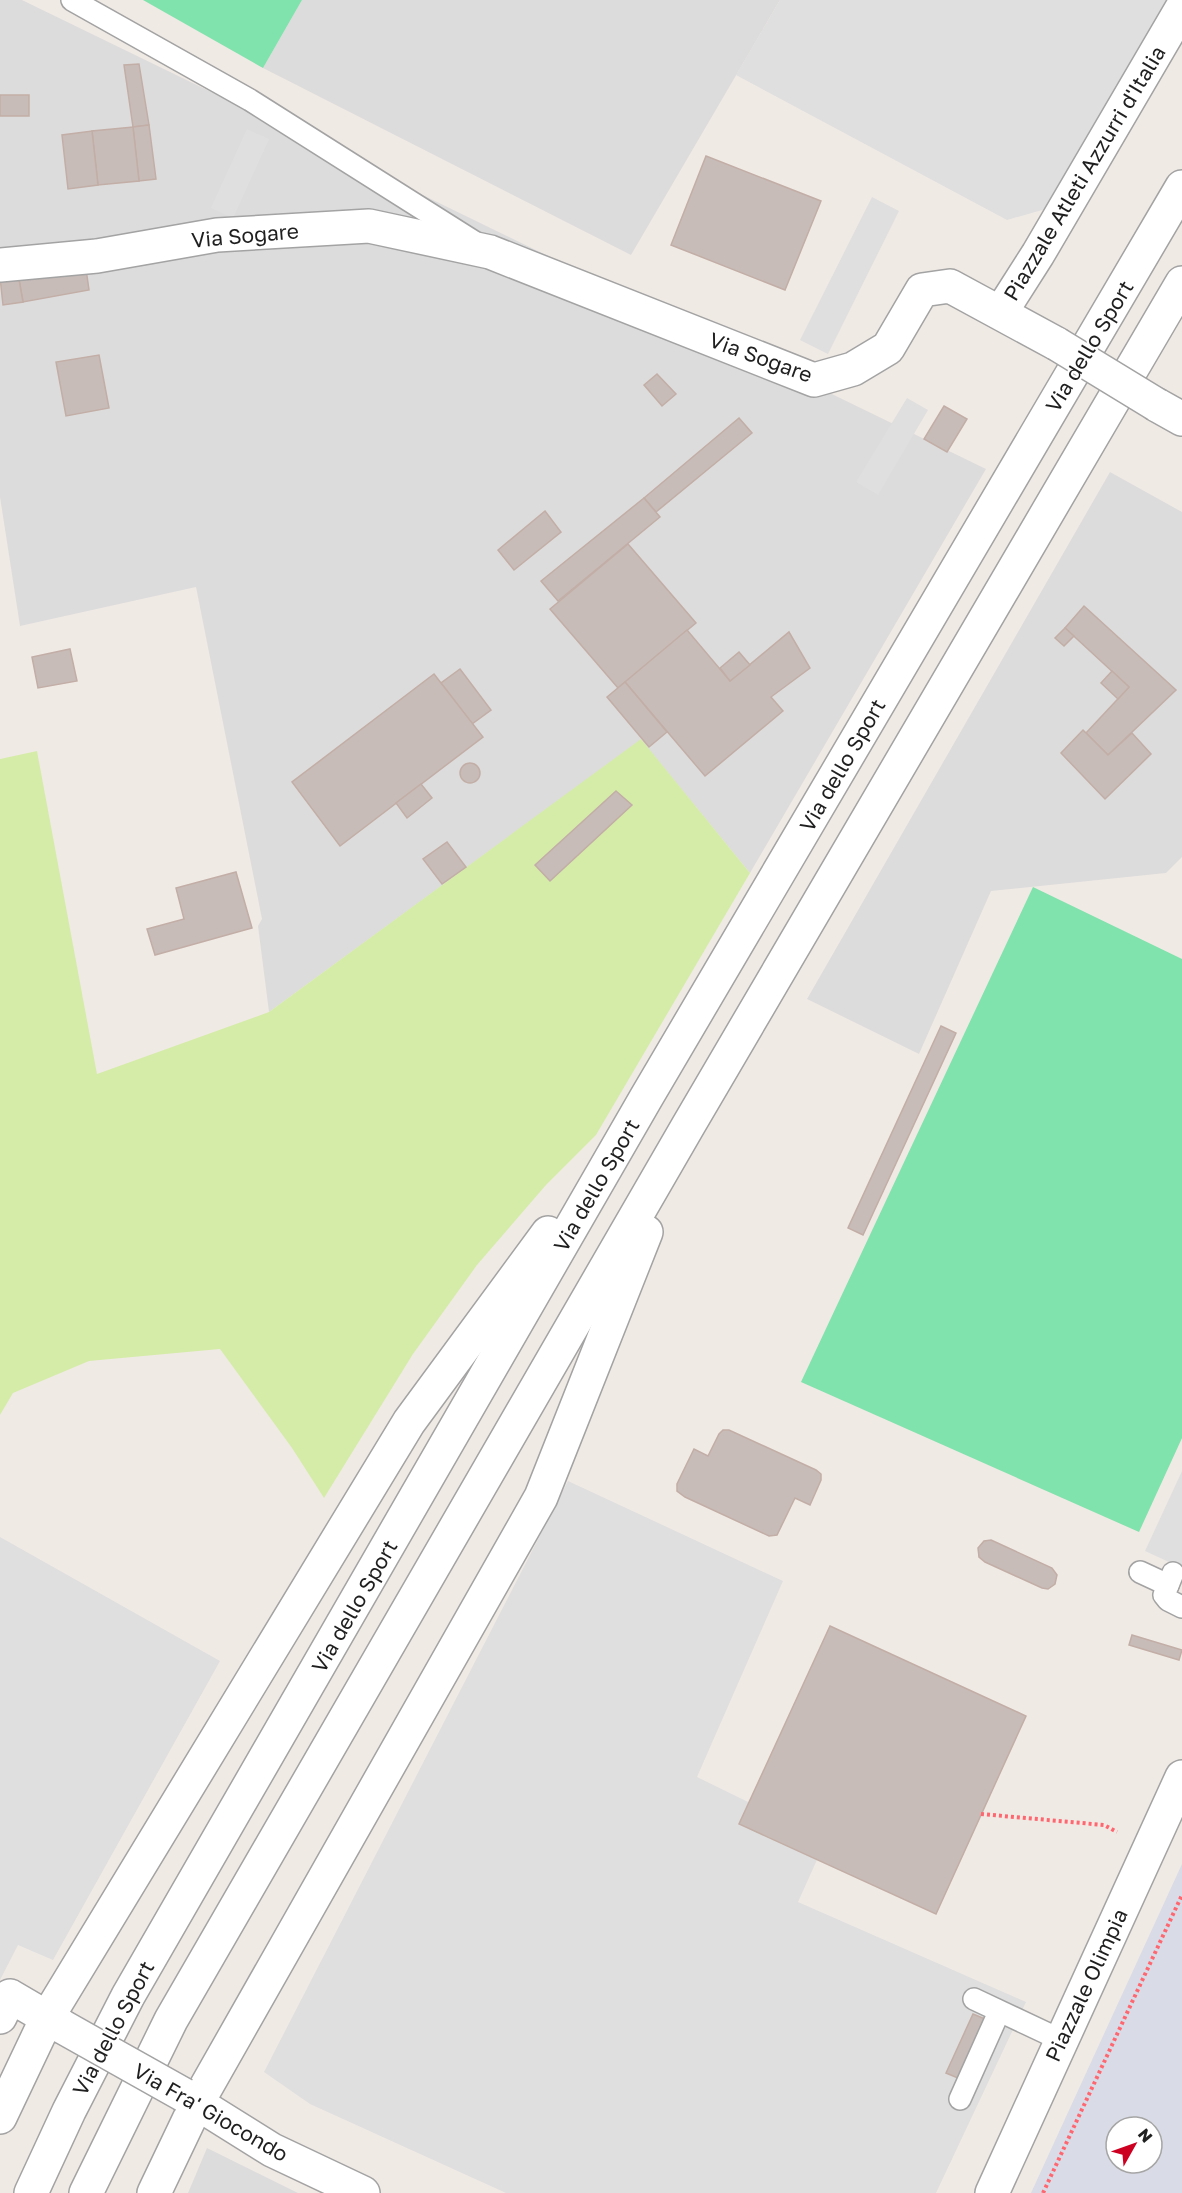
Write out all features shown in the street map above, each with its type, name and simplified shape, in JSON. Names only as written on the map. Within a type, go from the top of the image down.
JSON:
[{"type":"street","name":"Piazzale Atleti Azzurri d'Italia","points":[[1170,412],[1001,312],[1038,254],[1182,8]]},
{"type":"street","name":"Via dello Sport","points":[[31,2193],[69,2111],[128,1996],[646,1098],[1182,187]]},
{"type":"street","name":"Via Sogare","points":[[0,265],[97,256],[217,235],[369,226],[490,252],[814,380],[853,369],[888,348],[922,290],[950,286],[1001,312]]},
{"type":"street","points":[[86,2193],[171,2020],[688,1126],[1182,283]]},
{"type":"street","points":[[0,2117],[409,1422],[646,1098]]},
{"type":"street","points":[[154,2193],[190,2099],[541,1497],[688,1126]]},
{"type":"street","name":"Piazzale Olimpia","points":[[992,2193],[1182,1777]]},
{"type":"street","name":"Via Fra' Giocondo","points":[[3,2001],[55,2022],[190,2099],[272,2150],[363,2193]]},
{"type":"lane","name":"Via Sogare","points":[[72,0],[250,100],[490,252]]},
{"type":"lane","points":[[1140,1572],[1171,1579],[1164,1594],[1168,1600],[1182,1607]]},
{"type":"lane","points":[[974,1999],[1061,2040]]},
{"type":"lane","points":[[960,2099],[999,2012]]},
{"type":"path","points":[[981,1814],[1104,1825],[1117,1832]]},
{"type":"path","points":[[1043,2193],[1182,1895]]},
{"type":"shaded area","points":[[0,0],[22,0],[986,469],[750,873],[641,740],[269,1012],[258,926],[262,919],[196,587],[20,626],[0,497]]},
{"type":"shaded area","points":[[302,0],[780,0],[631,255],[263,68]]},
{"type":"shaded area","points":[[780,0],[1170,0],[1049,208],[1007,220],[736,75]]},
{"type":"shaded area","points":[[247,129],[269,139],[233,218],[211,208]]},
{"type":"shaded area","points":[[872,197],[899,211],[828,354],[800,340]]},
{"type":"shaded area","points":[[907,398],[928,410],[878,495],[856,482]]},
{"type":"shaded area","points":[[1110,472],[1182,512],[1182,857],[1166,873],[991,891],[919,1054],[807,999]]},
{"type":"shaded area","points":[[1182,1471],[1182,1568],[1145,1551]]},
{"type":"shaded area","points":[[568,1481],[783,1581],[697,1777],[826,1840],[798,1902],[1026,2002],[936,2193],[506,2193],[310,2104],[264,2072]]},
{"type":"shaded area","points":[[0,1537],[220,1661],[53,1960],[18,1945],[0,1980]]},
{"type":"shaded area","points":[[1182,1864],[1182,2193],[1031,2193]]},
{"type":"shaded area","points":[[207,2148],[298,2193],[188,2193]]},
{"type":"green space","points":[[143,0],[302,0],[263,68]]},
{"type":"green space","points":[[641,739],[750,873],[596,1135],[546,1185],[477,1265],[413,1354],[324,1498],[292,1448],[220,1349],[89,1361],[13,1393],[0,1415],[0,759],[37,751],[97,1074],[269,1012]]},
{"type":"green space","points":[[1033,887],[1182,959],[1182,1438],[1139,1532],[801,1382]]},
{"type":"building","points":[[139,64],[149,125],[133,127],[124,65]]},
{"type":"building","points":[[0,95],[29,95],[29,116],[0,116]]},
{"type":"building","points":[[149,125],[156,179],[139,181],[133,127]]},
{"type":"building","points":[[133,127],[139,181],[98,185],[92,131]]},
{"type":"building","points":[[92,131],[98,185],[68,189],[62,135]]},
{"type":"building","points":[[706,156],[821,201],[785,290],[671,245]]},
{"type":"building","points":[[85,262],[89,290],[23,302],[18,274]]},
{"type":"building","points":[[18,274],[23,302],[3,305],[0,277]]},
{"type":"building","points":[[99,355],[109,408],[66,416],[56,362]]},
{"type":"building","points":[[657,374],[676,394],[662,406],[644,385]]},
{"type":"building","points":[[944,406],[967,419],[947,452],[924,439]]},
{"type":"building","points":[[739,418],[752,433],[656,512],[644,498]]},
{"type":"building","points":[[644,498],[660,517],[558,601],[541,581]]},
{"type":"building","points":[[545,511],[561,532],[514,570],[498,550]]},
{"type":"building","points":[[628,544],[696,623],[618,688],[550,609]]},
{"type":"building","points":[[1084,606],[1176,690],[1108,755],[1086,733],[1129,687],[1065,628]]},
{"type":"building","points":[[1065,628],[1074,636],[1064,646],[1055,638]]},
{"type":"building","points":[[687,630],[730,681],[789,632],[810,668],[771,697],[783,711],[705,776],[625,682]]},
{"type":"building","points":[[70,649],[77,681],[38,688],[32,657]]},
{"type":"building","points":[[739,652],[750,665],[730,681],[720,668]]},
{"type":"building","points":[[460,669],[491,710],[472,724],[441,683]]},
{"type":"building","points":[[1112,671],[1129,687],[1118,699],[1101,683]]},
{"type":"building","points":[[434,674],[483,737],[340,846],[292,782]]},
{"type":"building","points":[[625,682],[667,732],[649,747],[607,697]]},
{"type":"building","points":[[1083,730],[1108,755],[1132,733],[1151,754],[1105,799],[1061,753]]},
{"type":"building","points":[[470,763],[477,766],[480,773],[477,780],[470,783],[463,780],[460,773],[463,766]]},
{"type":"building","points":[[421,784],[432,798],[407,818],[396,803]]},
{"type":"building","points":[[616,791],[632,805],[550,881],[535,865]]},
{"type":"building","points":[[447,842],[466,867],[442,884],[423,859]]},
{"type":"building","points":[[236,872],[252,928],[155,955],[147,929],[184,919],[176,888]]},
{"type":"building","points":[[941,1026],[956,1033],[863,1235],[848,1228]]},
{"type":"building","points":[[723,1430],[729,1430],[821,1474],[821,1480],[810,1505],[795,1498],[777,1535],[769,1536],[685,1497],[677,1491],[677,1484],[694,1449],[708,1456]]},
{"type":"building","points":[[991,1540],[1052,1568],[1057,1575],[1055,1584],[1048,1589],[1042,1588],[985,1562],[979,1557],[978,1548],[984,1541]]},
{"type":"building","points":[[830,1626],[1026,1716],[936,1914],[739,1824]]},
{"type":"building","points":[[1132,1635],[1182,1650],[1179,1660],[1129,1645]]},
{"type":"building","points":[[973,2014],[985,2019],[958,2078],[946,2073]]}]
